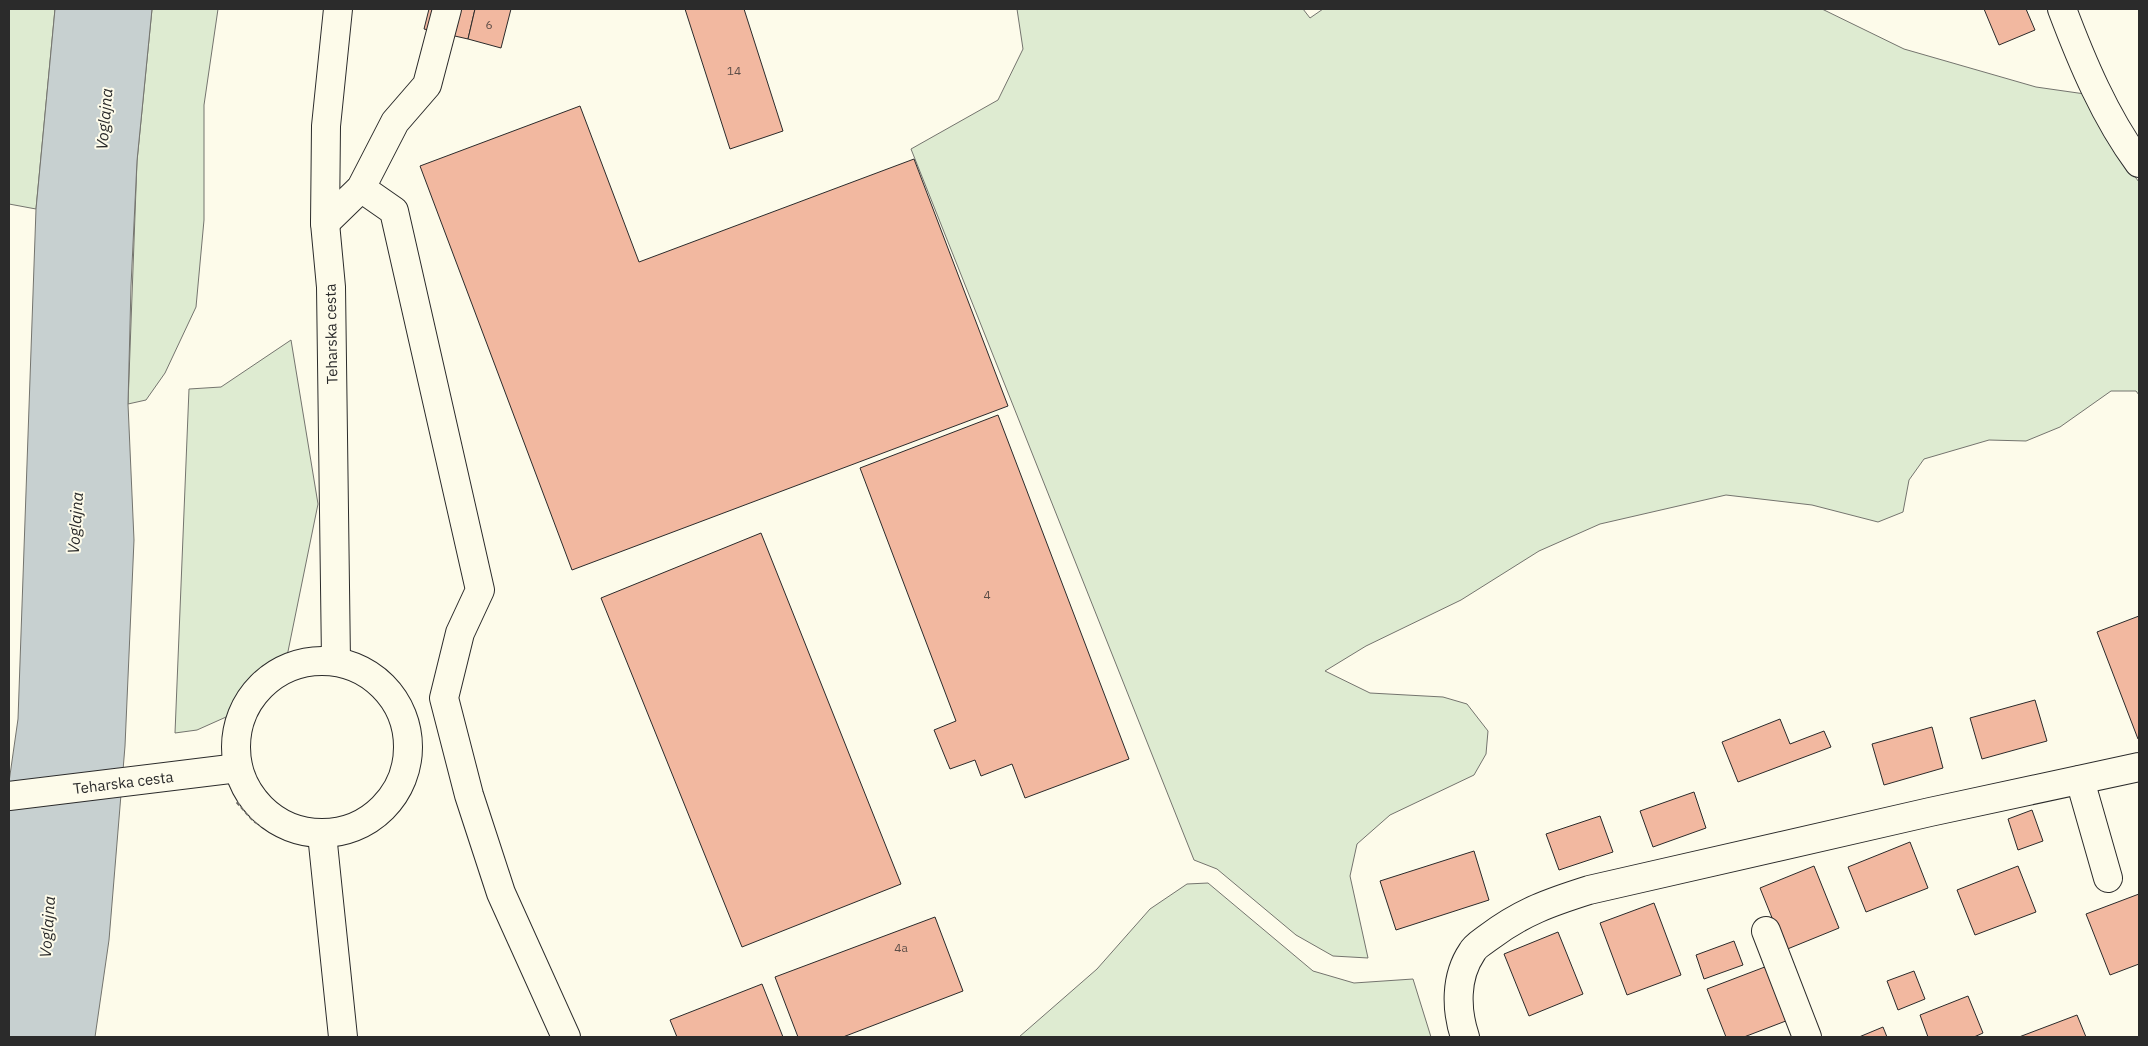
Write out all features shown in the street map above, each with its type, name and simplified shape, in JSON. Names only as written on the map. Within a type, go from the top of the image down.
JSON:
[{"type":"street","name":"Teharska cesta","points":[[336,661],[331,287],[325,223],[326,126],[338,9]]},
{"type":"street","points":[[325,223],[361,188],[394,122],[427,86],[447,9]]},
{"type":"street","points":[[2062,9],[2115,128],[2139,163]]},
{"type":"street","points":[[361,188],[394,211],[480,590],[460,633],[444,698],[469,795],[501,893],[566,1037]]},
{"type":"street","points":[[308,660],[336,661],[364,670],[387,688],[402,712],[410,740],[407,768],[396,795],[376,815],[350,829],[322,834],[294,829],[268,815],[249,794],[238,768],[235,740],[242,712],[258,688],[281,670],[308,660]]},
{"type":"street","points":[[1464,1037],[1458,1010],[1460,982],[1472,951],[1508,923],[1536,907],[1589,890],[1930,812],[2139,767]]},
{"type":"street","name":"Teharska cesta","points":[[9,796],[238,768]]},
{"type":"street","points":[[2080,780],[2108,878]]},
{"type":"street","points":[[322,834],[343,1037]]},
{"type":"street","points":[[1766,931],[1807,1037]]},
{"type":"path","points":[[216,738],[224,738],[234,706],[247,686],[277,661],[304,652]]},
{"type":"path","points":[[231,795],[254,821],[292,842]]},
{"type":"green space","points":[[9,9],[55,9],[36,209],[9,204]]},
{"type":"green space","points":[[152,9],[218,9],[204,105],[204,220],[196,307],[165,373],[146,400],[128,404],[137,161]]},
{"type":"green space","points":[[1017,9],[1303,9],[1310,18],[1323,9],[1822,9],[1904,49],[2036,87],[2085,94],[2106,139],[2139,182],[2139,395],[2136,391],[2111,391],[2060,427],[2026,441],[1989,440],[1924,459],[1909,480],[1903,512],[1878,522],[1812,505],[1726,495],[1600,524],[1539,551],[1461,600],[1366,646],[1325,671],[1370,693],[1443,697],[1467,704],[1488,731],[1486,754],[1474,775],[1390,815],[1357,844],[1350,876],[1368,958],[1333,956],[1296,935],[1217,869],[1194,860],[911,149],[998,100],[1023,49]]},
{"type":"green space","points":[[291,340],[318,504],[283,676],[244,709],[197,730],[175,733],[189,389],[221,387]]},
{"type":"green space","points":[[1208,883],[1313,971],[1354,983],[1413,979],[1431,1037],[1019,1037],[1097,969],[1150,909],[1187,884]]},
{"type":"water","name":"Voglajna","points":[[55,9],[152,9],[137,161],[131,286],[128,404],[134,540],[125,746],[109,940],[95,1037],[9,1037],[9,782],[18,719],[36,209]]},
{"type":"building","points":[[429,9],[475,9],[468,39],[424,29]]},
{"type":"building","points":[[475,9],[511,9],[501,48],[468,39]]},
{"type":"building","points":[[685,9],[744,9],[783,131],[730,149]]},
{"type":"building","points":[[1984,9],[2026,9],[2035,30],[1999,45]]},
{"type":"building","points":[[580,106],[639,262],[914,159],[1008,406],[572,570],[420,166]]},
{"type":"building","points":[[998,415],[1129,759],[1025,798],[1012,764],[981,776],[975,760],[950,769],[934,730],[956,721],[860,468]]},
{"type":"building","points":[[761,533],[901,884],[742,947],[601,598]]},
{"type":"building","points":[[2139,616],[2139,739],[2138,739],[2097,632]]},
{"type":"building","points":[[2035,700],[2047,741],[1982,759],[1970,718]]},
{"type":"building","points":[[1780,719],[1790,744],[1824,731],[1831,747],[1738,782],[1722,742]]},
{"type":"building","points":[[1932,727],[1943,768],[1884,785],[1872,744]]},
{"type":"building","points":[[1694,792],[1706,828],[1653,847],[1640,811]]},
{"type":"building","points":[[2032,810],[2043,841],[2018,850],[2008,819]]},
{"type":"building","points":[[1600,816],[1613,852],[1559,870],[1546,834]]},
{"type":"building","points":[[1910,842],[1928,888],[1866,912],[1848,867]]},
{"type":"building","points":[[1474,851],[1489,900],[1396,930],[1380,881]]},
{"type":"building","points":[[1814,866],[1839,928],[1785,950],[1760,888]]},
{"type":"building","points":[[2018,866],[2036,912],[1975,935],[1957,890]]},
{"type":"building","points":[[2139,894],[2139,964],[2110,975],[2086,914]]},
{"type":"building","points":[[1654,903],[1681,975],[1627,995],[1600,923]]},
{"type":"building","points":[[935,917],[963,991],[843,1037],[798,1037],[775,977]]},
{"type":"building","points":[[1558,932],[1583,994],[1529,1016],[1504,954]]},
{"type":"building","points":[[1734,941],[1743,965],[1704,979],[1696,955]]},
{"type":"building","points":[[1770,965],[1791,1019],[1744,1037],[1726,1037],[1707,989]]},
{"type":"building","points":[[1914,971],[1925,999],[1898,1010],[1887,981]]},
{"type":"building","points":[[762,984],[783,1037],[677,1037],[670,1020]]},
{"type":"building","points":[[1968,996],[1983,1033],[1974,1037],[1928,1037],[1920,1015]]},
{"type":"building","points":[[2077,1015],[2086,1037],[2019,1037]]},
{"type":"building","points":[[1883,1027],[1887,1037],[1859,1037]]}]
